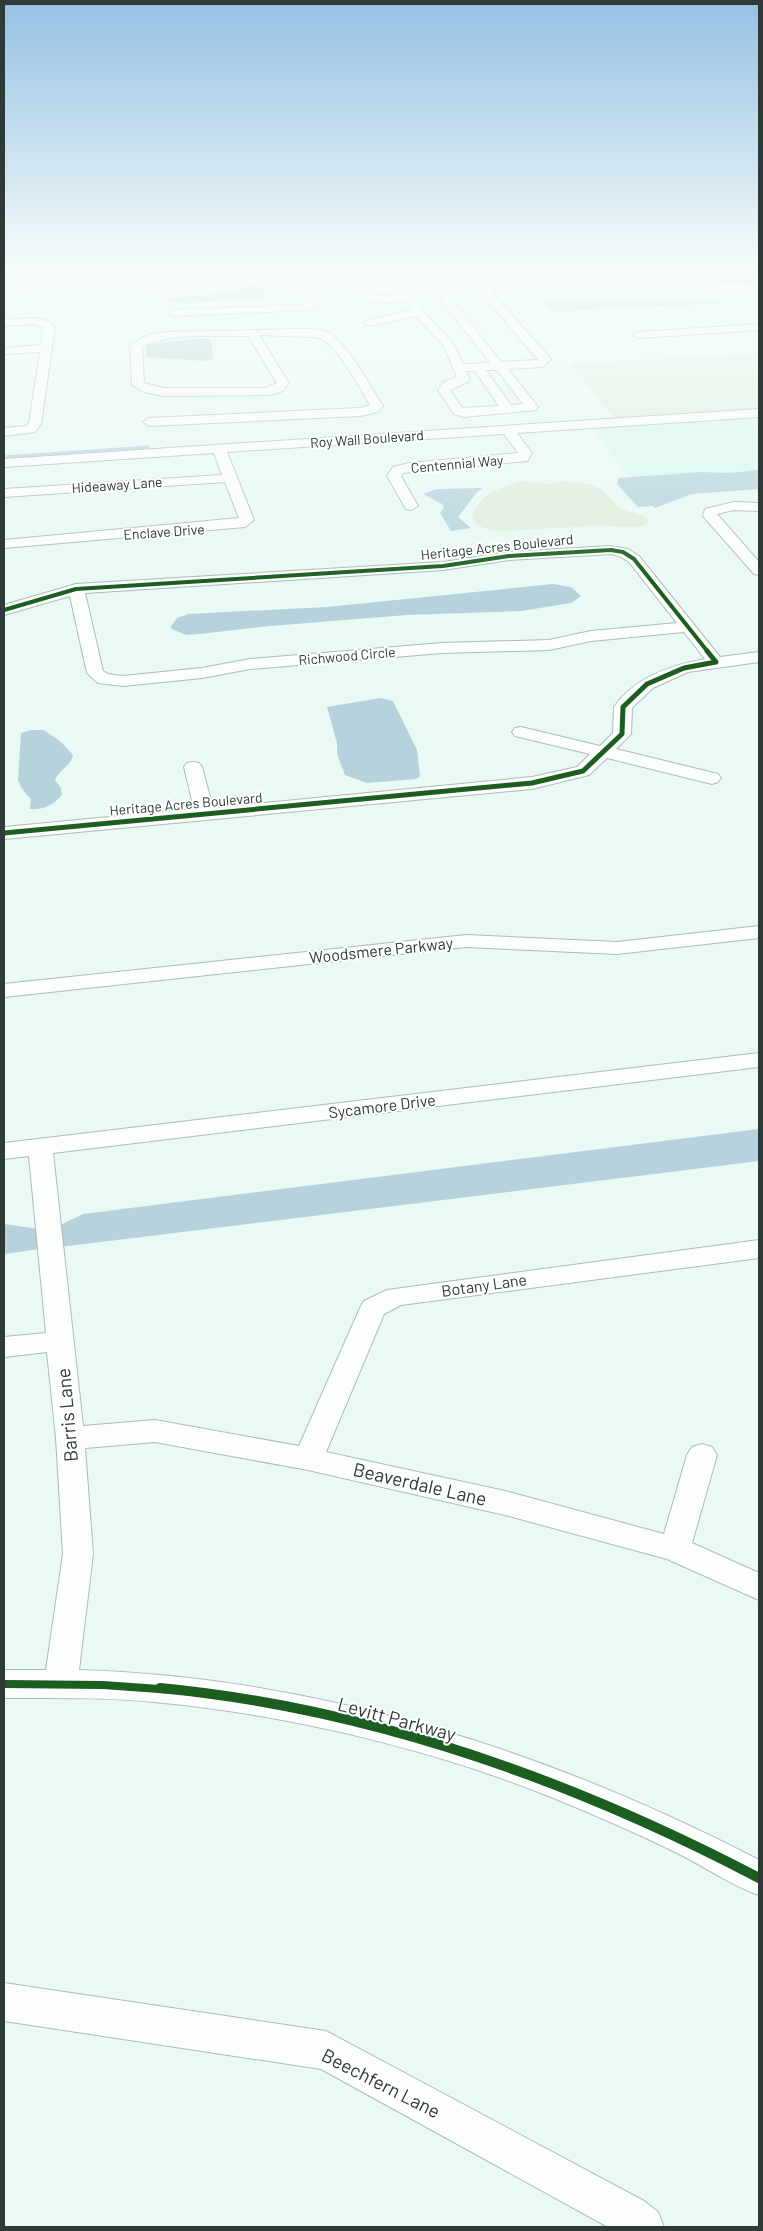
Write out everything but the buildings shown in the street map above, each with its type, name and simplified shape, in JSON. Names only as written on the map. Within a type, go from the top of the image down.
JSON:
[{"type":"street","points":[[4,432],[30,429],[35,424],[42,374]]},
{"type":"street","points":[[137,374],[138,385],[164,392],[266,392],[279,388],[283,382],[278,374]]},
{"type":"street","points":[[149,422],[372,410],[377,406],[357,374]]},
{"type":"street","points":[[461,374],[466,383],[448,385],[444,390],[458,411],[464,413],[481,407],[508,410],[532,406],[506,374]]},
{"type":"street","points":[[483,374],[508,410]]},
{"type":"street","points":[[198,391],[205,420]]},
{"type":"street","name":"Roy Wall Boulevard","points":[[4,463],[759,413]]},
{"type":"street","name":"Centennial Way","points":[[411,506],[394,476],[398,470],[409,467],[522,458],[525,453],[508,430]]},
{"type":"street","name":"Enclave Drive","points":[[4,544],[240,524],[247,520],[219,449]]},
{"type":"street","name":"Hideaway Lane","points":[[4,493],[230,478]]},
{"type":"street","points":[[759,508],[752,506],[717,509],[710,512],[710,516],[759,571]]},
{"type":"street","name":"Heritage Acres Boulevard","points":[[4,610],[76,589],[205,579],[443,566],[509,556],[611,550],[623,552],[634,559],[686,627],[716,662]]},
{"type":"street","name":"Richwood Circle","points":[[76,589],[95,673],[104,679],[123,681],[202,673],[250,664],[413,650],[549,645],[591,636],[686,627]]},
{"type":"street","name":"Heritage Acres Boulevard","points":[[4,833],[532,783],[583,771],[622,734],[623,707],[647,684],[684,668],[759,657]]},
{"type":"street","points":[[521,732],[712,778]]},
{"type":"street","points":[[194,767],[205,815]]},
{"type":"street","name":"Woodsmere Parkway","points":[[4,991],[466,941],[617,948],[759,932]]},
{"type":"street","name":"Sycamore Drive","points":[[4,1150],[759,1060]]},
{"type":"street","name":"Barris Lane","points":[[40,1146],[70,1438],[78,1554],[61,1683]]},
{"type":"street","name":"Botany Lane","points":[[308,1459],[373,1308],[396,1297],[759,1249]]},
{"type":"street","points":[[4,1347],[60,1341]]},
{"type":"street","name":"Beaverdale Lane","points":[[70,1438],[155,1431],[308,1459],[505,1503],[675,1549],[759,1587]]},
{"type":"street","points":[[675,1549],[702,1455]]},
{"type":"street","name":"Levitt Parkway","points":[[4,1684],[61,1683],[200,1693],[281,1706],[374,1726],[450,1748],[544,1779],[647,1821],[759,1878]]},
{"type":"street","name":"Beechfern Lane","points":[[4,2002],[326,2050],[629,2216],[643,2227]]},
{"type":"shaded area","points":[[578,374],[759,374],[759,411],[617,421]]},
{"type":"shaded area","points":[[759,415],[759,470],[728,473],[702,472],[630,477],[590,426]]},
{"type":"shaded area","points":[[520,481],[548,484],[562,481],[594,485],[601,489],[621,509],[644,516],[649,521],[644,526],[593,525],[498,531],[484,528],[477,524],[472,518],[485,497]]},
{"type":"water","points":[[759,470],[759,489],[692,494],[655,508],[653,506],[638,507],[617,484],[618,478]]},
{"type":"water","points":[[481,488],[458,517],[471,528],[451,531],[440,513],[444,507],[442,504],[423,494],[437,489]]},
{"type":"water","points":[[553,584],[571,587],[581,596],[571,603],[521,611],[407,615],[186,635],[170,628],[177,618],[188,614],[327,607]]},
{"type":"water","points":[[381,698],[393,701],[417,750],[420,776],[416,779],[367,783],[345,775],[337,754],[337,743],[327,707]]},
{"type":"water","points":[[31,730],[44,730],[61,742],[73,755],[70,762],[55,780],[61,788],[62,795],[55,802],[40,809],[30,809],[31,799],[22,789],[18,780],[21,733]]},
{"type":"water","points":[[759,1129],[759,1161],[60,1247],[58,1226],[83,1214]]},
{"type":"water","points":[[4,1224],[38,1229],[40,1249],[4,1254]]},
{"type":"waterway","points":[[4,457],[148,447]]},
{"type":"cycle path","points":[[4,610],[76,589],[195,580],[443,566],[509,556],[611,550],[623,552],[634,559],[716,662],[684,668],[647,684],[623,707],[622,734],[583,771],[532,783],[4,833]]},
{"type":"cycle path","points":[[4,1684],[103,1685],[202,1693],[275,1705],[347,1720],[418,1738],[489,1760],[559,1785],[627,1813],[694,1844],[759,1878]]}]
